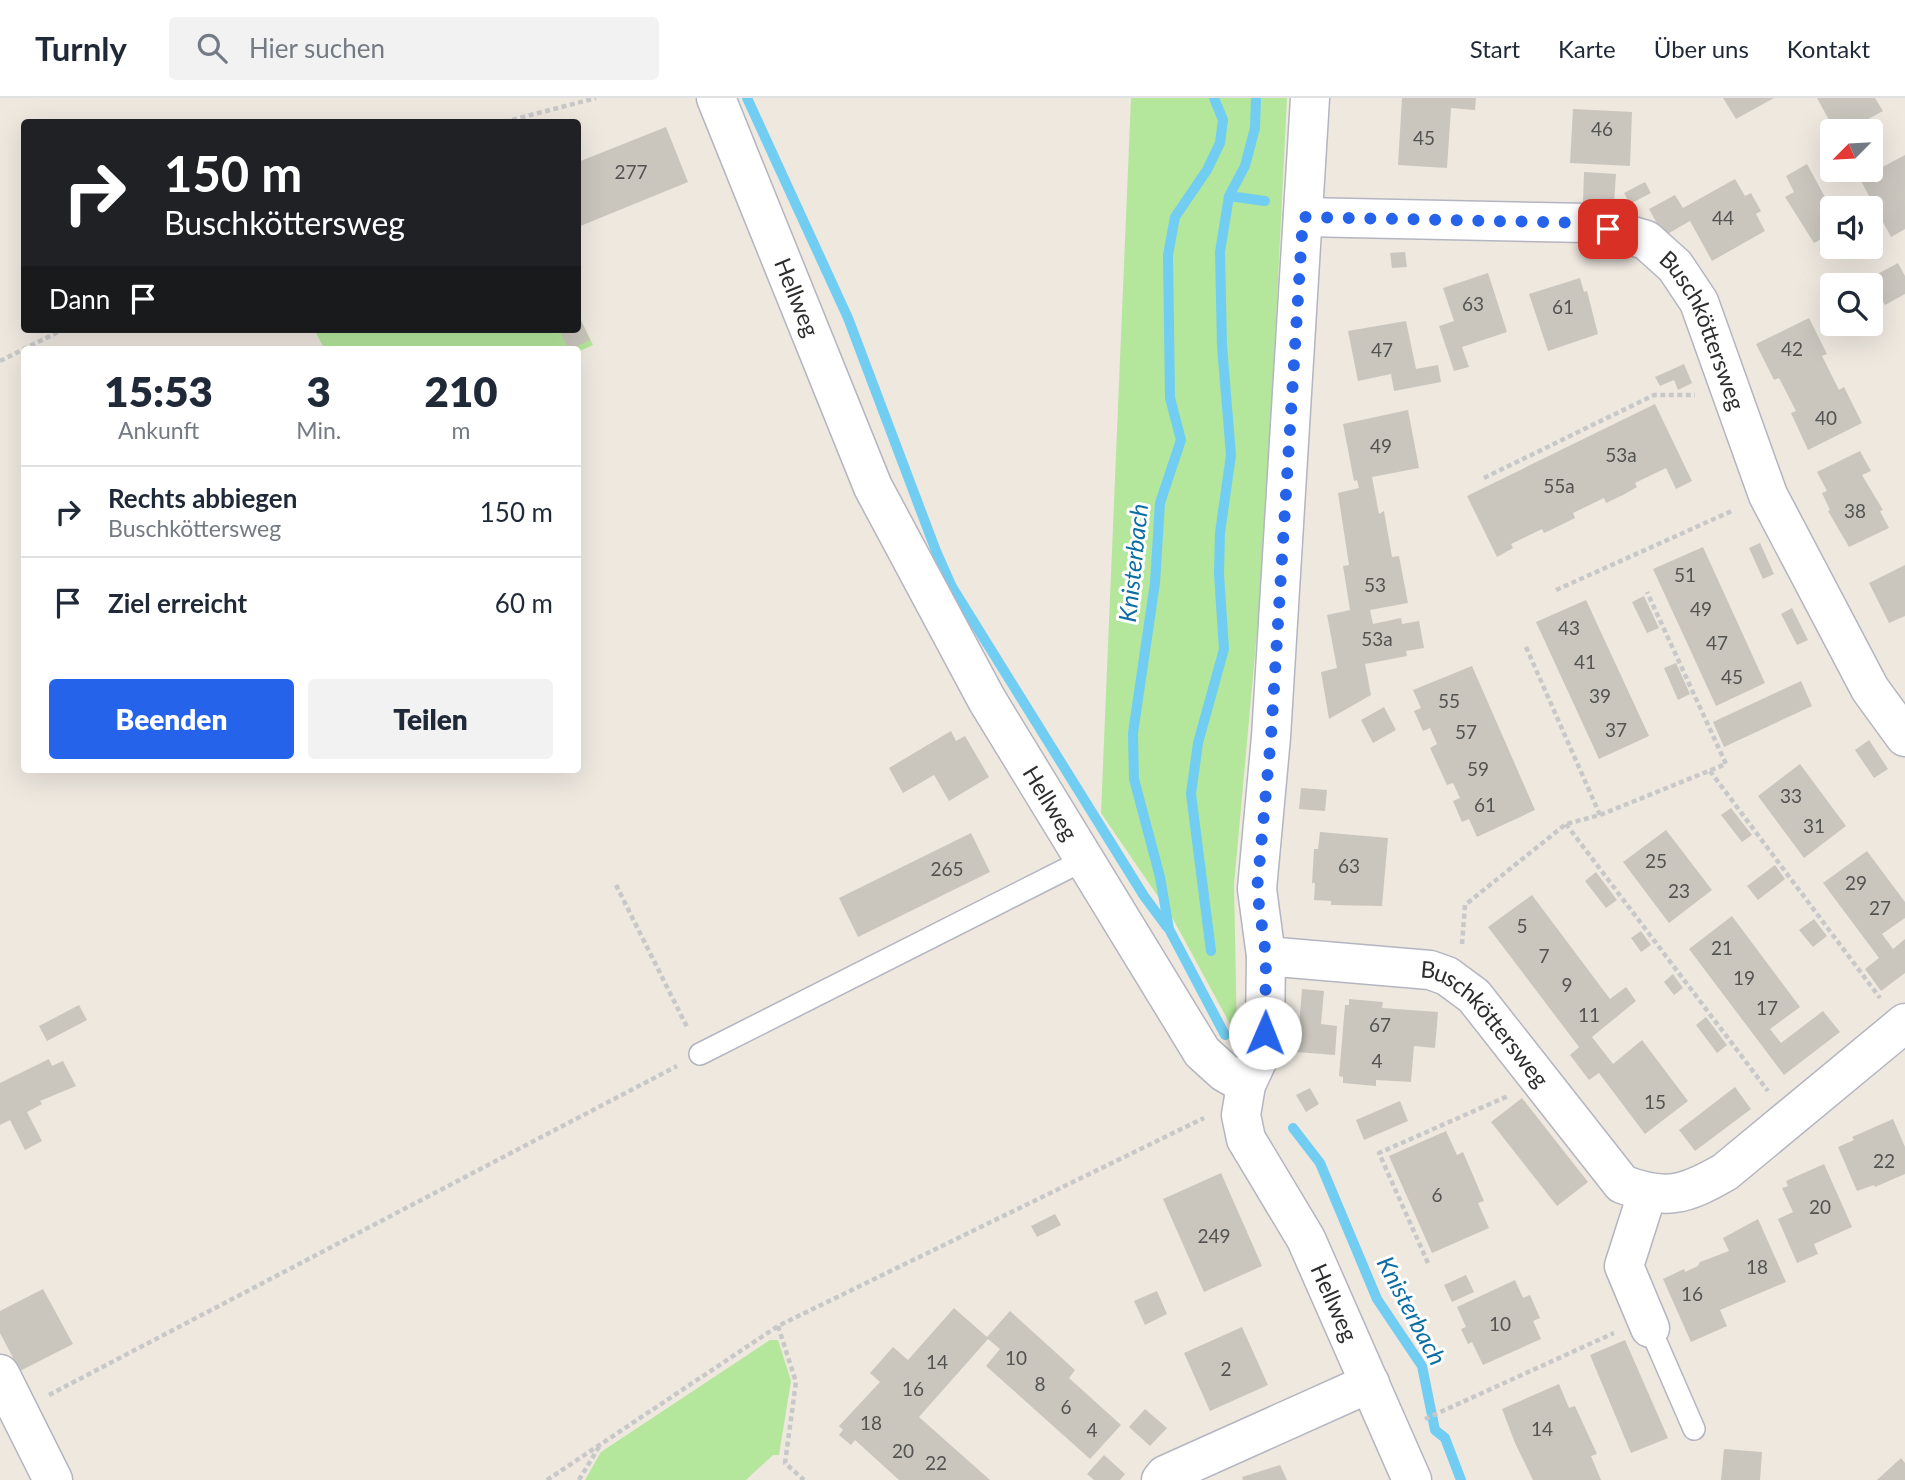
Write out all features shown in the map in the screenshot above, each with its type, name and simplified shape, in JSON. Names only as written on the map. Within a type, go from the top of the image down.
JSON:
[{"type":"street","name":"Hellweg","points":[[716,98],[873,487],[987,700],[1082,861],[1202,1052],[1224,1072],[1243,1100],[1246,1139],[1306,1239],[1412,1480]]},
{"type":"street","points":[[1243,1100],[1265,1033],[1266,956],[1257,890],[1270,748],[1310,98]]},
{"type":"street","name":"Buschköttersweg","points":[[1303,217],[1588,223],[1646,240],[1675,266],[1699,302],[1727,388],[1768,495],[1870,688],[1905,737]]},
{"type":"street","name":"Buschköttersweg","points":[[1266,956],[1430,970],[1447,976],[1474,996],[1622,1184],[1647,1194]]},
{"type":"street","points":[[1648,1323],[1624,1266],[1647,1194],[1671,1196],[1695,1189],[1725,1172],[1903,1025]]},
{"type":"street","points":[[0,1374],[52,1480]]},
{"type":"street","points":[[1161,1480],[1165,1475],[1370,1384]]},
{"type":"lane","points":[[700,1054],[1082,861]]},
{"type":"lane","points":[[1648,1323],[1694,1429]]},
{"type":"path","points":[[516,119],[596,98]]},
{"type":"path","points":[[30,346],[56,333]]},
{"type":"path","points":[[0,361],[21,350]]},
{"type":"path","points":[[1485,478],[1654,395],[1708,396],[1727,388]]},
{"type":"path","points":[[1556,590],[1768,495]]},
{"type":"path","points":[[1447,976],[1461,948],[1465,905],[1566,824],[1600,814],[1726,764],[1647,592]]},
{"type":"path","points":[[1526,647],[1600,814]]},
{"type":"path","points":[[1710,771],[1903,1025]]},
{"type":"path","points":[[1566,824],[1789,1119]]},
{"type":"path","points":[[19,1410],[700,1054],[616,885]]},
{"type":"path","points":[[1428,1263],[1379,1153],[1527,1087],[1539,1078]]},
{"type":"path","points":[[547,1480],[778,1326],[1243,1100]]},
{"type":"path","points":[[1412,1424],[1648,1323]]},
{"type":"path","points":[[778,1326],[796,1382],[785,1463],[804,1480]]},
{"type":"path","points":[[579,1480],[601,1443]]},
{"type":"green space","points":[[1131,98],[1287,98],[1265,544],[1234,885],[1237,1037],[1172,917],[1101,813]]},
{"type":"green space","points":[[581,320],[593,345],[581,351],[581,346],[323,346],[316,333],[581,333]]},
{"type":"green space","points":[[770,1340],[778,1340],[791,1381],[779,1455],[773,1455],[746,1480],[585,1480],[601,1452]]},
{"type":"building","points":[[1402,98],[1476,98],[1475,110],[1451,108],[1447,168],[1398,165]]},
{"type":"building","points":[[1723,98],[1774,98],[1736,119]]},
{"type":"building","points":[[1817,98],[1875,98],[1883,111],[1868,119],[1828,119]]},
{"type":"building","points":[[1573,109],[1632,112],[1630,166],[1570,163]]},
{"type":"building","points":[[666,127],[688,182],[581,226],[581,161]]},
{"type":"building","points":[[1905,155],[1905,229],[1891,237],[1883,222],[1883,196],[1869,196],[1862,182],[1883,182],[1883,167]]},
{"type":"building","points":[[1807,164],[1824,196],[1820,196],[1820,240],[1814,243],[1785,197],[1794,192],[1786,176]]},
{"type":"building","points":[[1584,172],[1616,174],[1614,204],[1583,202]]},
{"type":"building","points":[[1735,179],[1745,196],[1751,193],[1761,211],[1756,214],[1765,231],[1712,261],[1690,221],[1664,236],[1649,209],[1675,195],[1683,208]]},
{"type":"building","points":[[1645,182],[1651,193],[1630,204],[1624,193]]},
{"type":"building","points":[[1405,252],[1407,267],[1392,268],[1390,253]]},
{"type":"building","points":[[1898,263],[1905,276],[1905,294],[1885,305],[1883,273],[1879,273]]},
{"type":"building","points":[[1488,273],[1507,332],[1462,347],[1469,367],[1454,371],[1439,326],[1454,321],[1443,288]]},
{"type":"building","points":[[1580,278],[1584,292],[1587,291],[1598,334],[1548,351],[1529,294]]},
{"type":"building","points":[[1809,318],[1827,354],[1822,356],[1839,390],[1844,387],[1862,423],[1808,450],[1791,413],[1796,411],[1779,378],[1774,380],[1756,344]]},
{"type":"building","points":[[581,320],[590,340],[577,346],[567,346],[561,333],[581,333]]},
{"type":"building","points":[[1406,321],[1416,369],[1438,365],[1441,382],[1394,391],[1391,374],[1358,381],[1348,331]]},
{"type":"building","points":[[1684,364],[1692,383],[1678,390],[1674,380],[1660,386],[1655,377]]},
{"type":"building","points":[[1655,404],[1692,481],[1676,489],[1666,468],[1635,483],[1637,487],[1623,495],[1606,503],[1604,498],[1573,513],[1575,518],[1561,525],[1544,533],[1542,529],[1511,544],[1513,548],[1497,557],[1467,496]]},
{"type":"building","points":[[1408,410],[1419,468],[1372,477],[1379,514],[1384,511],[1392,557],[1399,556],[1408,603],[1370,610],[1373,624],[1401,618],[1402,624],[1419,621],[1424,648],[1406,651],[1407,656],[1365,664],[1371,695],[1329,719],[1321,672],[1337,668],[1327,615],[1350,610],[1343,566],[1349,565],[1338,493],[1359,488],[1357,480],[1354,481],[1343,424]]},
{"type":"building","points":[[1860,451],[1871,471],[1862,475],[1883,510],[1880,511],[1889,528],[1849,547],[1828,511],[1830,510],[1822,493],[1827,491],[1817,472]]},
{"type":"building","points":[[1760,543],[1774,574],[1763,579],[1749,548]]},
{"type":"building","points":[[1703,547],[1765,683],[1716,706],[1653,569]]},
{"type":"building","points":[[1905,565],[1905,616],[1889,623],[1869,583]]},
{"type":"building","points":[[1644,596],[1659,628],[1647,633],[1632,602]]},
{"type":"building","points":[[1586,600],[1649,736],[1599,759],[1536,622]]},
{"type":"building","points":[[1792,608],[1808,640],[1797,645],[1781,614]]},
{"type":"building","points":[[1676,663],[1690,694],[1678,700],[1664,668]]},
{"type":"building","points":[[1472,666],[1535,810],[1477,837],[1469,819],[1462,822],[1453,801],[1460,798],[1453,783],[1447,785],[1430,748],[1437,744],[1430,728],[1423,731],[1414,711],[1421,708],[1413,690]]},
{"type":"building","points":[[1801,681],[1812,706],[1724,747],[1713,722]]},
{"type":"building","points":[[1384,707],[1396,730],[1373,743],[1361,720]]},
{"type":"building","points":[[951,731],[956,741],[965,736],[989,777],[949,801],[934,775],[903,793],[889,768]]},
{"type":"building","points":[[1869,740],[1888,769],[1874,778],[1855,750]]},
{"type":"building","points":[[1800,764],[1846,826],[1804,858],[1758,796]]},
{"type":"building","points":[[1301,788],[1327,790],[1325,811],[1299,809]]},
{"type":"building","points":[[1731,808],[1752,835],[1742,842],[1721,815]]},
{"type":"building","points":[[1666,830],[1712,890],[1669,923],[1623,862]]},
{"type":"building","points":[[1320,832],[1388,838],[1382,906],[1331,905],[1331,901],[1314,900],[1314,849],[1318,849]]},
{"type":"building","points":[[971,833],[990,872],[858,937],[839,898]]},
{"type":"building","points":[[1867,851],[1905,902],[1905,918],[1882,934],[1893,949],[1905,939],[1905,973],[1881,991],[1865,969],[1879,958],[1823,883]]},
{"type":"building","points":[[1775,865],[1785,879],[1758,900],[1747,886]]},
{"type":"building","points":[[1596,872],[1617,900],[1606,908],[1585,881]]},
{"type":"building","points":[[1532,895],[1610,999],[1626,987],[1636,1001],[1592,1037],[1613,1064],[1642,1040],[1688,1101],[1645,1134],[1599,1073],[1589,1080],[1570,1055],[1579,1047],[1488,927]]},
{"type":"building","points":[[1732,916],[1800,1007],[1770,1029],[1781,1043],[1823,1011],[1840,1032],[1784,1075],[1689,949]]},
{"type":"building","points":[[1814,919],[1827,936],[1813,947],[1799,930]]},
{"type":"building","points":[[1641,931],[1651,945],[1641,952],[1631,938]]},
{"type":"building","points":[[1673,974],[1683,988],[1674,995],[1664,982]]},
{"type":"building","points":[[1302,989],[1324,991],[1321,1024],[1337,1026],[1335,1055],[1297,1052]]},
{"type":"building","points":[[1349,999],[1383,1002],[1382,1008],[1438,1012],[1435,1048],[1414,1046],[1411,1082],[1376,1080],[1376,1086],[1343,1083],[1343,1077],[1339,1076],[1345,1005],[1349,1005]]},
{"type":"building","points":[[79,1005],[87,1020],[47,1041],[39,1026]]},
{"type":"building","points":[[1706,1017],[1727,1045],[1717,1053],[1696,1025]]},
{"type":"building","points":[[49,1059],[52,1066],[63,1061],[76,1086],[40,1101],[42,1104],[27,1112],[42,1141],[25,1150],[10,1120],[0,1125],[0,1083]]},
{"type":"building","points":[[1735,1087],[1751,1109],[1695,1151],[1679,1130]]},
{"type":"building","points":[[1310,1088],[1319,1104],[1306,1112],[1296,1095]]},
{"type":"building","points":[[1522,1098],[1588,1182],[1557,1206],[1491,1122]]},
{"type":"building","points":[[1400,1101],[1408,1121],[1364,1140],[1356,1120]]},
{"type":"building","points":[[1893,1119],[1905,1147],[1905,1174],[1875,1187],[1874,1185],[1857,1191],[1838,1147],[1854,1140],[1852,1137]]},
{"type":"building","points":[[1446,1131],[1457,1155],[1463,1152],[1484,1201],[1478,1203],[1489,1228],[1432,1253],[1389,1156]]},
{"type":"building","points":[[1824,1164],[1852,1227],[1814,1244],[1818,1254],[1797,1263],[1778,1219],[1793,1212],[1782,1188],[1788,1186],[1786,1181]]},
{"type":"building","points":[[1221,1173],[1262,1266],[1204,1292],[1163,1199]]},
{"type":"building","points":[[1055,1214],[1061,1225],[1037,1237],[1031,1226]]},
{"type":"building","points":[[1758,1219],[1786,1282],[1720,1310],[1727,1326],[1691,1342],[1663,1279],[1684,1269],[1685,1272],[1698,1266],[1700,1262],[1729,1251],[1723,1238]]},
{"type":"building","points":[[1466,1275],[1474,1292],[1452,1302],[1444,1285]]},
{"type":"building","points":[[1515,1280],[1523,1298],[1530,1295],[1540,1318],[1533,1321],[1541,1339],[1483,1365],[1472,1342],[1468,1344],[1461,1329],[1466,1327],[1457,1307]]},
{"type":"building","points":[[43,1289],[73,1344],[20,1371],[0,1333],[0,1311]]},
{"type":"building","points":[[1157,1291],[1167,1314],[1145,1325],[1134,1301]]},
{"type":"building","points":[[954,1308],[987,1337],[1010,1311],[1075,1370],[1069,1378],[1121,1425],[1090,1459],[986,1366],[1000,1349],[988,1339],[919,1417],[990,1480],[899,1480],[855,1440],[851,1445],[839,1435],[843,1430],[839,1426],[880,1382],[870,1373],[893,1347],[908,1360]]},
{"type":"building","points":[[1242,1327],[1268,1385],[1210,1411],[1184,1353]]},
{"type":"building","points":[[1625,1340],[1668,1438],[1631,1453],[1590,1355]]},
{"type":"building","points":[[1559,1384],[1569,1408],[1575,1406],[1597,1454],[1591,1456],[1601,1480],[1533,1480],[1515,1443],[1502,1409]]},
{"type":"building","points":[[1145,1409],[1167,1428],[1150,1446],[1129,1427]]},
{"type":"building","points":[[1724,1449],[1762,1452],[1760,1480],[1721,1480]]},
{"type":"building","points":[[1104,1455],[1125,1474],[1120,1480],[1094,1480],[1087,1474]]},
{"type":"building","points":[[1901,1458],[1905,1463],[1905,1480],[1877,1480]]},
{"type":"building","points":[[1280,1465],[1287,1480],[1243,1480],[1242,1477]]},
{"type":"waterway","points":[[747,98],[848,318],[952,587],[1144,896],[1167,927]]},
{"type":"waterway","name":"Knisterbach","points":[[1214,98],[1223,120],[1220,143],[1207,170],[1175,217],[1168,255],[1170,398],[1181,440],[1160,503],[1155,583],[1133,733],[1134,779],[1160,877],[1169,929],[1225,1035]]},
{"type":"waterway","points":[[1211,951],[1191,794],[1198,743],[1224,649],[1219,574],[1220,533],[1231,455],[1222,346],[1220,252],[1229,196],[1245,166],[1255,128],[1256,98]]},
{"type":"waterway","points":[[1229,196],[1265,201]]},
{"type":"waterway","name":"Knisterbach","points":[[1293,1128],[1320,1163],[1377,1299],[1422,1366],[1435,1430],[1445,1438],[1461,1480]]},
{"type":"route","points":[[1265,1033],[1266,956],[1257,890],[1271,737],[1303,217],[1588,223],[1608,229]]}]
